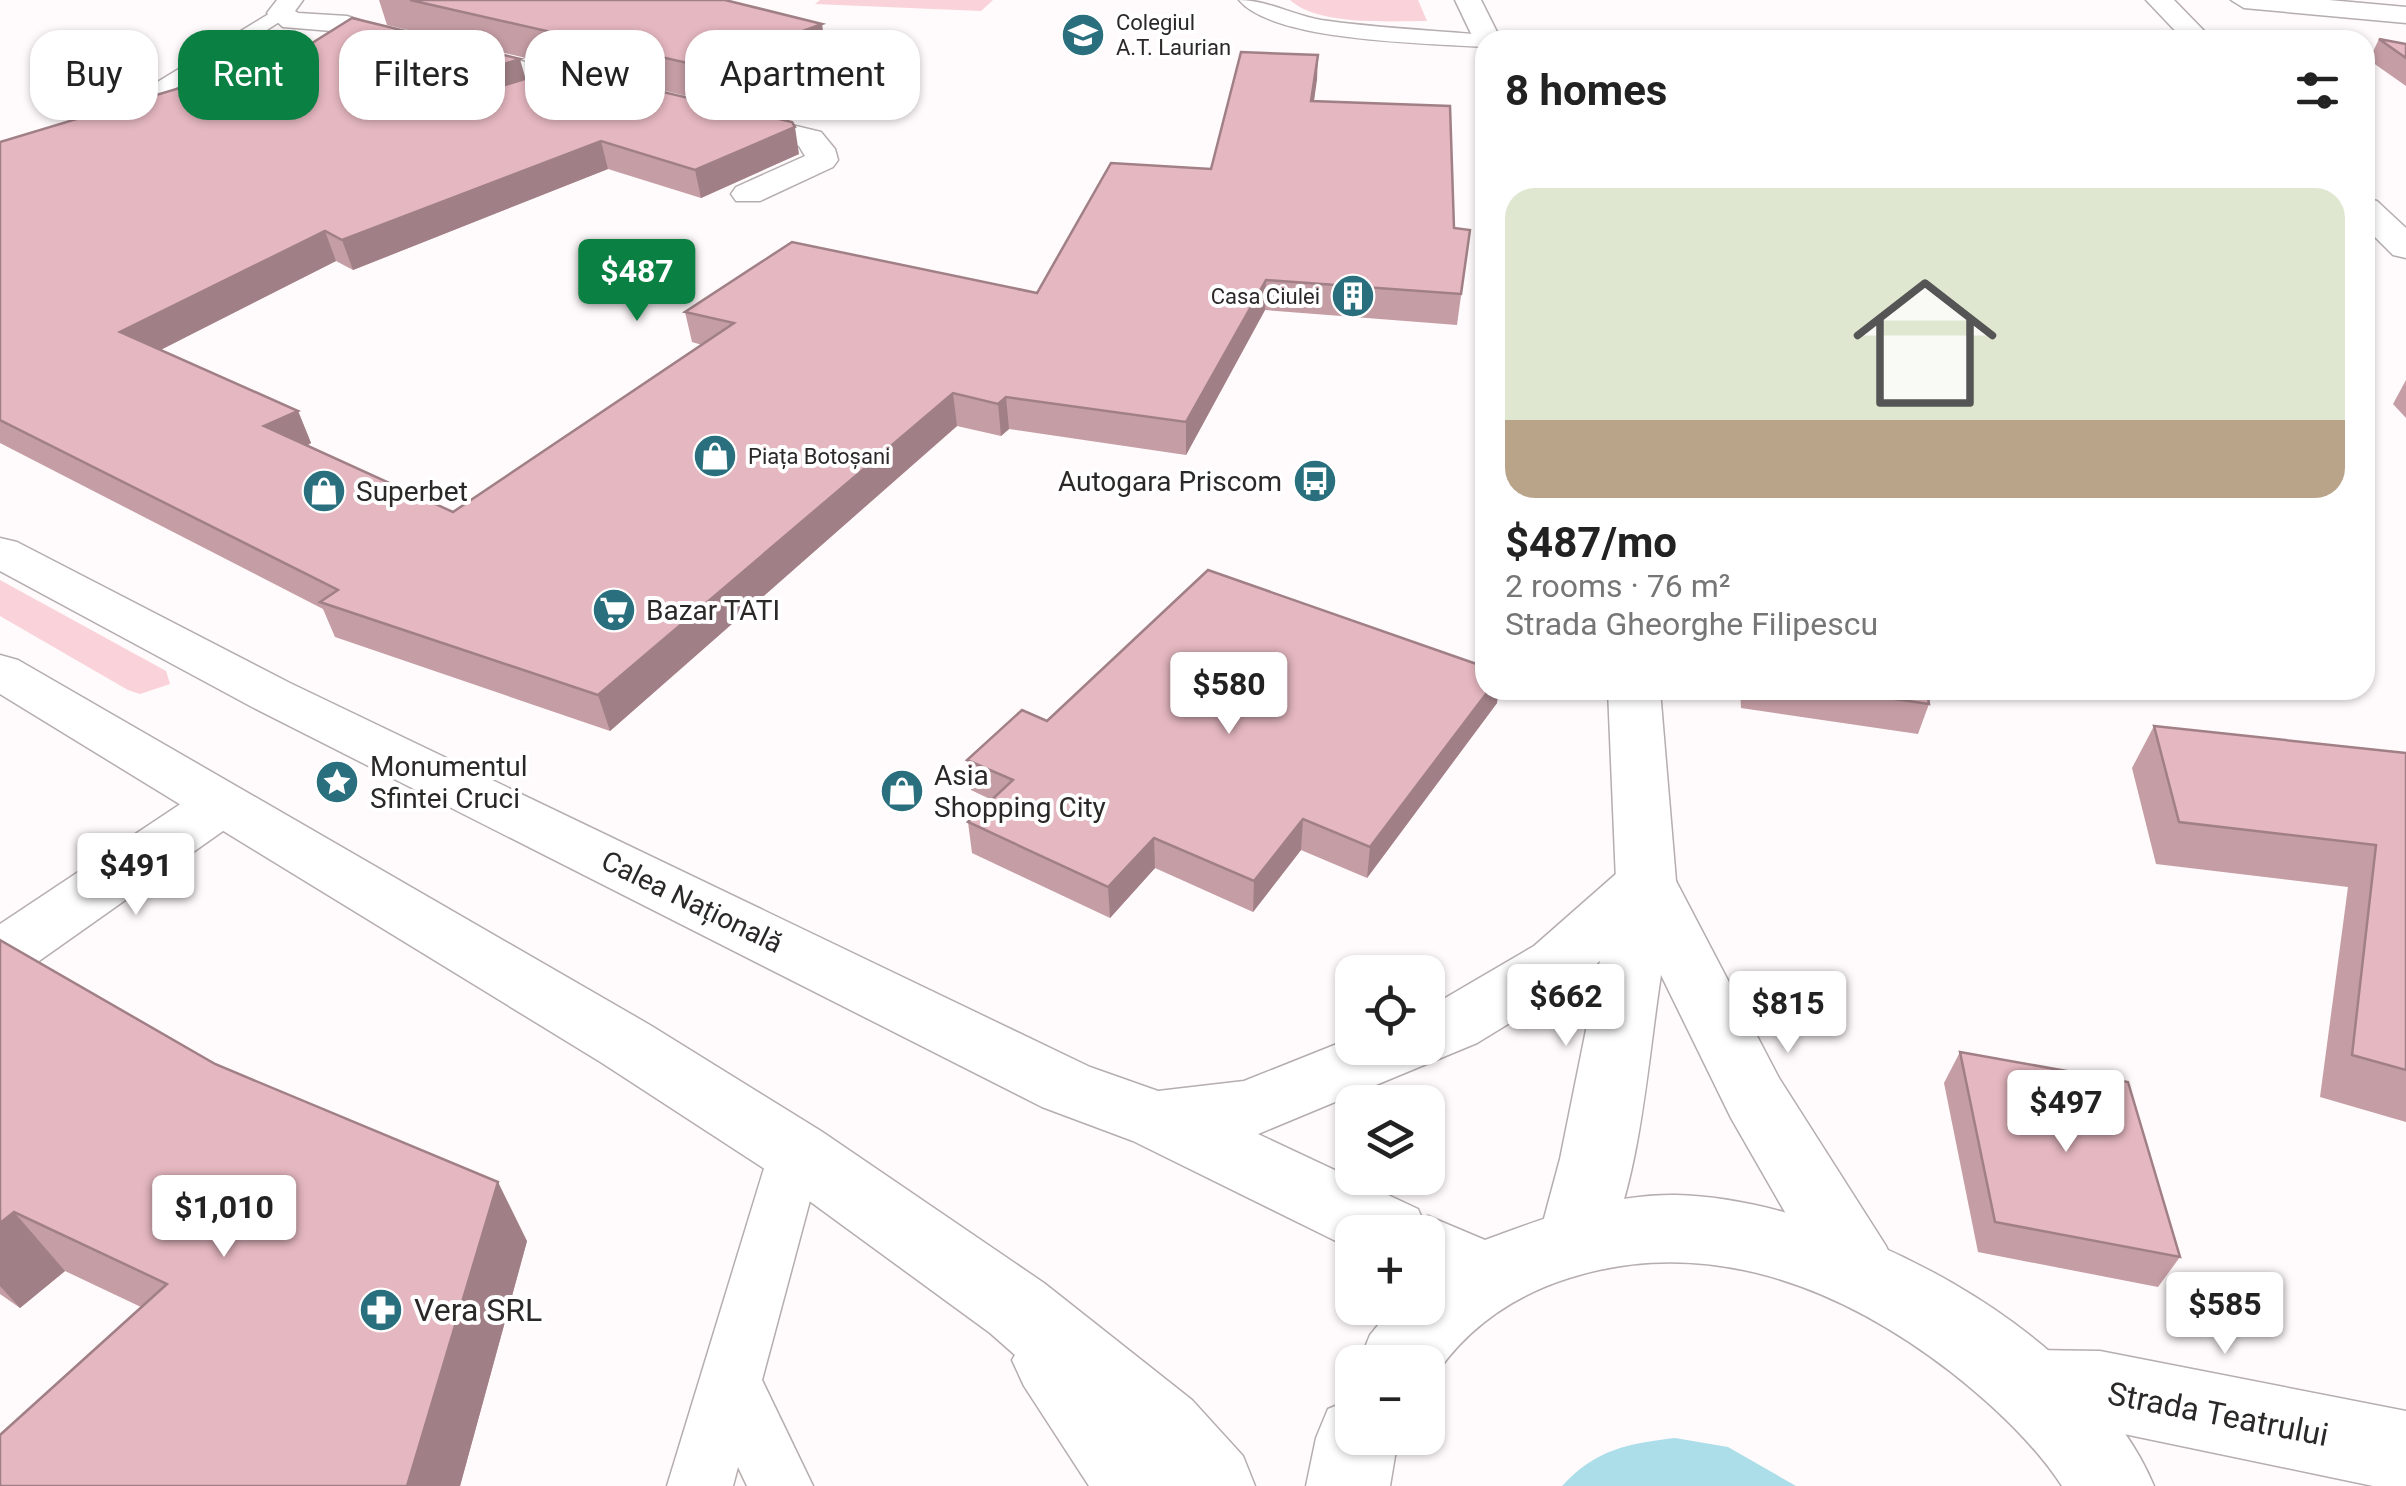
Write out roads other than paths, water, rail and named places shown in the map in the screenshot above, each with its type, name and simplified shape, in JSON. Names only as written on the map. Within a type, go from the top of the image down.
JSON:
[{"type":"main road","points":[[1468,0],[1482,30]]},
{"type":"main road","points":[[2160,0],[2189,30]]},
{"type":"main road","points":[[2244,0],[2320,4],[2406,15]]},
{"type":"main road","points":[[285,6],[292,21],[347,24],[384,37],[525,69]]},
{"type":"main road","points":[[733,120],[810,139],[822,160],[748,194]]},
{"type":"main road","points":[[2377,216],[2406,247]]},
{"type":"main road","name":"Calea Națională","points":[[0,552],[336,728],[1066,1087],[1158,1120],[1356,1215]]},
{"type":"main road","points":[[0,670],[220,805],[626,1044],[796,1152],[1017,1308],[1163,1428],[1212,1486]]},
{"type":"main road","points":[[1576,1237],[1596,1158],[1646,881],[1635,700]]},
{"type":"main road","points":[[0,956],[220,805]]},
{"type":"main road","points":[[1445,1029],[1557,963],[1646,881]]},
{"type":"main road","points":[[1646,881],[1754,1098],[1859,1270]]},
{"type":"main road","points":[[1158,1120],[1248,1109],[1358,1065]]},
{"type":"main road","points":[[1408,1345],[1456,1263],[1576,1237],[1667,1226],[1762,1238],[1859,1270],[1964,1330],[2060,1416],[2112,1486]]},
{"type":"main road","points":[[1017,1308],[1138,1486]]},
{"type":"main road","name":"Strada Teatrului","points":[[2030,1388],[2100,1390],[2406,1452]]},
{"type":"main road","points":[[1348,1486],[1354,1455]]},
{"type":"lane","points":[[1249,0],[1262,14],[1294,22],[1475,39]]},
{"type":"lane","points":[[0,163],[87,135],[285,6]]},
{"type":"lane","points":[[700,1486],[796,1152]]},
{"type":"lane","points":[[731,1381],[780,1486]]},
{"type":"water","points":[[1675,1438],[1728,1447],[1796,1486],[1562,1486],[1587,1464],[1613,1450]]},
{"type":"place","name":"Colegiul A.T. Laurian","points":[[1083,35]]},
{"type":"place","name":"Casa Ciulei","points":[[1353,296]]},
{"type":"place","name":"Piața Botoșani","points":[[715,456]]},
{"type":"place","name":"Autogara Priscom","points":[[1315,481]]},
{"type":"place","name":"Superbet","points":[[324,491]]},
{"type":"place","name":"Bazar TATI","points":[[614,610]]},
{"type":"place","name":"Monumentul Sfintei Cruci","points":[[337,782]]},
{"type":"place","name":"Asia Shopping City","points":[[902,791]]},
{"type":"place","name":"Vera SRL","points":[[381,1310]]}]
